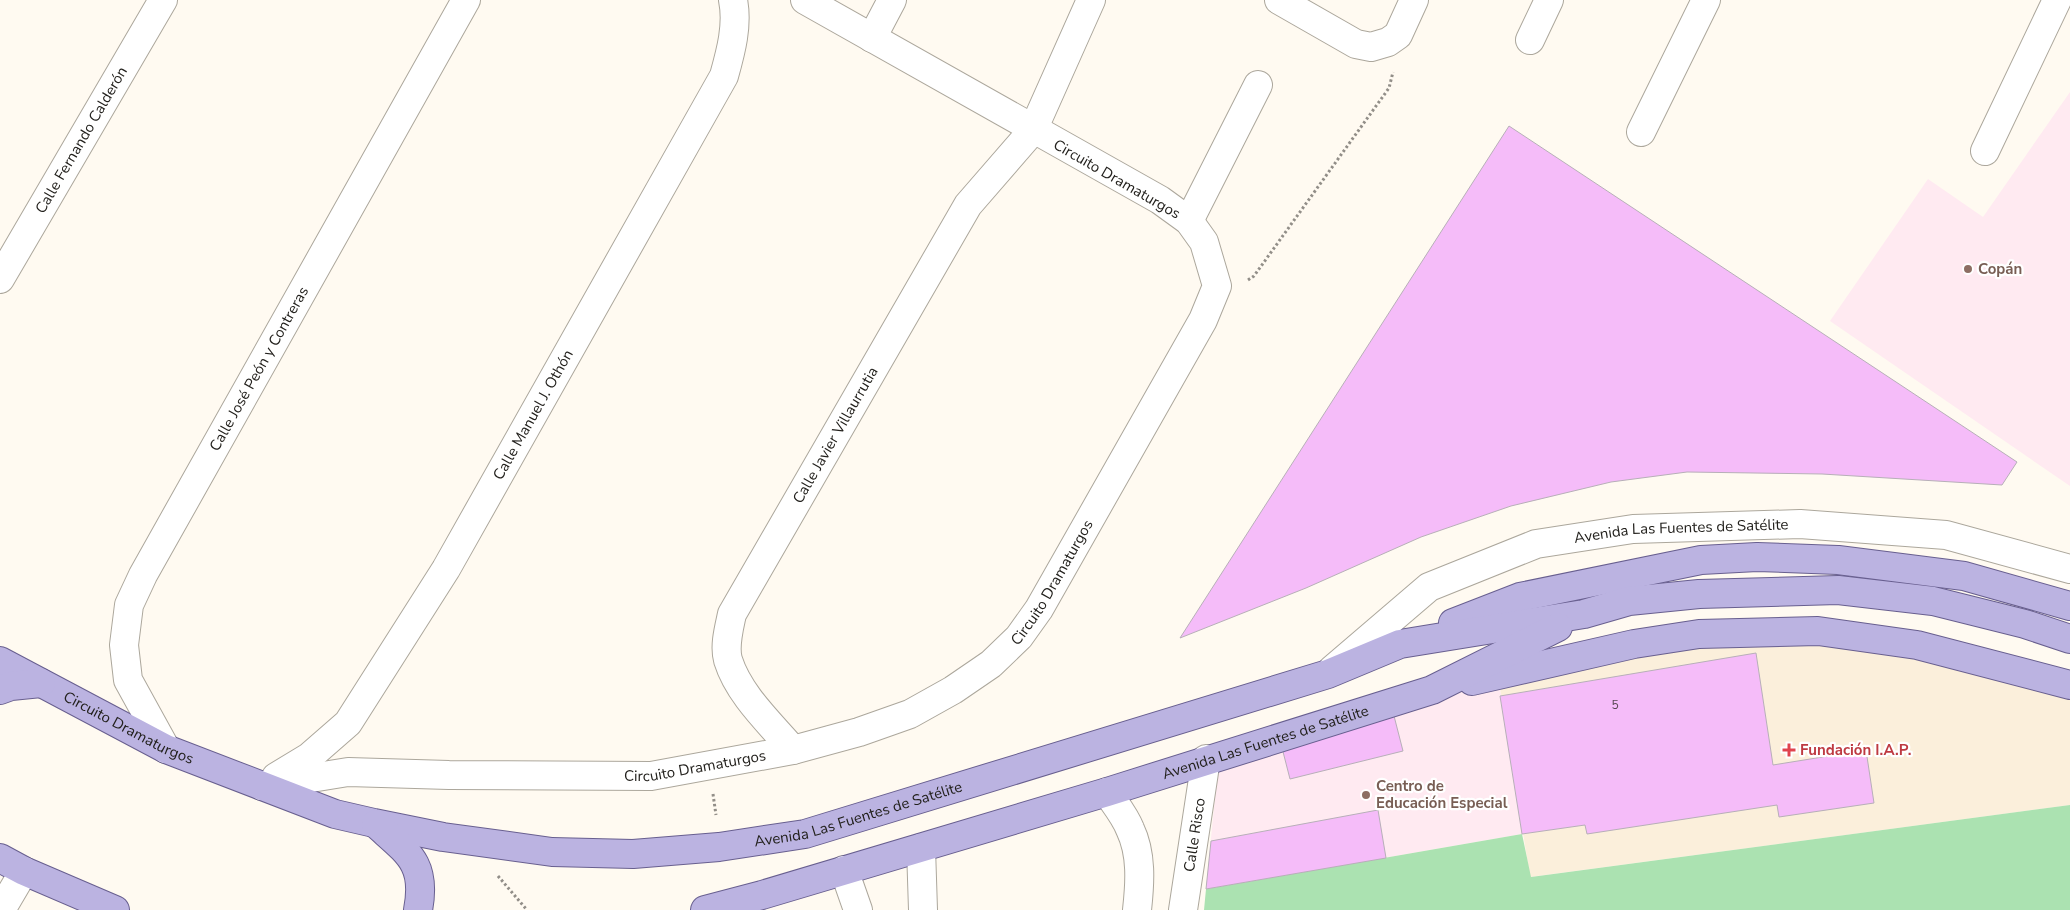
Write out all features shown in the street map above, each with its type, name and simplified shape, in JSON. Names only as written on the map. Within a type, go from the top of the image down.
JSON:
[{"type":"main road","points":[[1400,644],[1520,598],[1701,560],[1747,557],[1838,560],[1964,576],[2070,606]]},
{"type":"main road","name":"Avenida Las Fuentes de Satélite","points":[[374,823],[442,837],[552,852],[633,854],[720,847],[805,834],[1328,674],[1400,644],[1584,614],[1629,600],[1699,594],[1838,590],[1933,601],[2025,624],[2070,639]]},
{"type":"main road","name":"Avenida Las Fuentes de Satélite","points":[[705,910],[765,903],[844,870],[1107,792],[1206,759],[1432,690],[1584,614]]},
{"type":"main road","points":[[1432,690],[1634,644],[1699,634],[1818,631],[1917,645],[2070,685]]},
{"type":"main road","name":"Circuito Dramaturgos","points":[[0,661],[166,749],[335,814],[374,823]]},
{"type":"main road","points":[[0,690],[12,686],[41,683]]},
{"type":"main road","points":[[374,823],[404,850],[416,865],[421,880],[418,910]]},
{"type":"main road","points":[[0,858],[24,872],[115,910]]},
{"type":"street","name":"Calle Fernando Calderón","points":[[0,279],[163,0]]},
{"type":"street","name":"Calle José Peón y Contreras","points":[[166,749],[128,680],[124,645],[128,605],[148,566],[466,0]]},
{"type":"street","name":"Calle Manuel J. Othón","points":[[262,786],[309,757],[348,723],[446,569],[724,76],[733,43],[735,8],[733,0]]},
{"type":"street","name":"Circuito Dramaturgos","points":[[262,786],[348,772],[459,775],[651,776],[793,750],[859,732],[910,714],[952,690],[991,664],[1018,637],[1039,609],[1203,320],[1217,286],[1204,242],[1189,221],[1160,200],[805,0]]},
{"type":"street","points":[[872,38],[892,0]]},
{"type":"street","name":"Calle Javier Villaurrutia","points":[[793,750],[749,699],[728,659],[728,637],[732,614],[968,205],[1033,130],[1090,0]]},
{"type":"street","points":[[1278,0],[1356,44],[1371,47],[1388,42],[1398,35],[1414,0]]},
{"type":"street","points":[[1530,40],[1549,0]]},
{"type":"street","points":[[1642,132],[1706,0]]},
{"type":"street","points":[[1984,152],[2057,0]]},
{"type":"street","points":[[1189,221],[1258,85]]},
{"type":"street","name":"Avenida Las Fuentes de Satélite","points":[[1328,674],[1429,587],[1536,544],[1632,528],[1800,524],[1946,535],[2070,569]]},
{"type":"street","name":"Calle Risco","points":[[1183,910],[1206,759]]},
{"type":"street","points":[[1107,792],[1130,827],[1138,850],[1139,886],[1136,910]]},
{"type":"street","points":[[921,848],[923,910]]},
{"type":"street","points":[[844,870],[858,910]]},
{"type":"street","points":[[1,910],[24,872]]},
{"type":"path","points":[[1217,286],[1236,288],[1254,276],[1390,88],[1393,70],[1388,42]]},
{"type":"path","points":[[710,766],[720,847]]},
{"type":"shaded area","name":"Copán","points":[[2070,92],[2070,486],[1830,321],[1928,179],[1983,217]]},
{"type":"shaded area","name":"Fundación I.A.P.","points":[[1759,632],[2070,685],[2070,805],[1530,877],[1498,675]]},
{"type":"shaded area","name":"Centro de Educación Especial","points":[[1498,675],[1522,834],[1206,889],[1219,757]]},
{"type":"green space","points":[[2070,805],[2070,910],[1204,910],[1206,889],[1522,834],[1531,877]]},
{"type":"building","points":[[1509,126],[2017,462],[2002,485],[1822,474],[1687,472],[1611,482],[1511,506],[1421,537],[1306,588],[1180,638]]},
{"type":"building","points":[[1756,653],[1773,765],[1866,750],[1874,803],[1779,817],[1777,805],[1587,834],[1585,825],[1522,834],[1500,696]]},
{"type":"building","points":[[1393,712],[1403,751],[1290,779],[1280,740]]},
{"type":"building","points":[[1378,810],[1386,858],[1206,889],[1211,841]]},
{"type":"place","name":"Copán","points":[[1968,269]]},
{"type":"place","name":"Fundación I.A.P.","points":[[1789,750]]},
{"type":"place","name":"Centro de Educación Especial","points":[[1366,795]]}]
